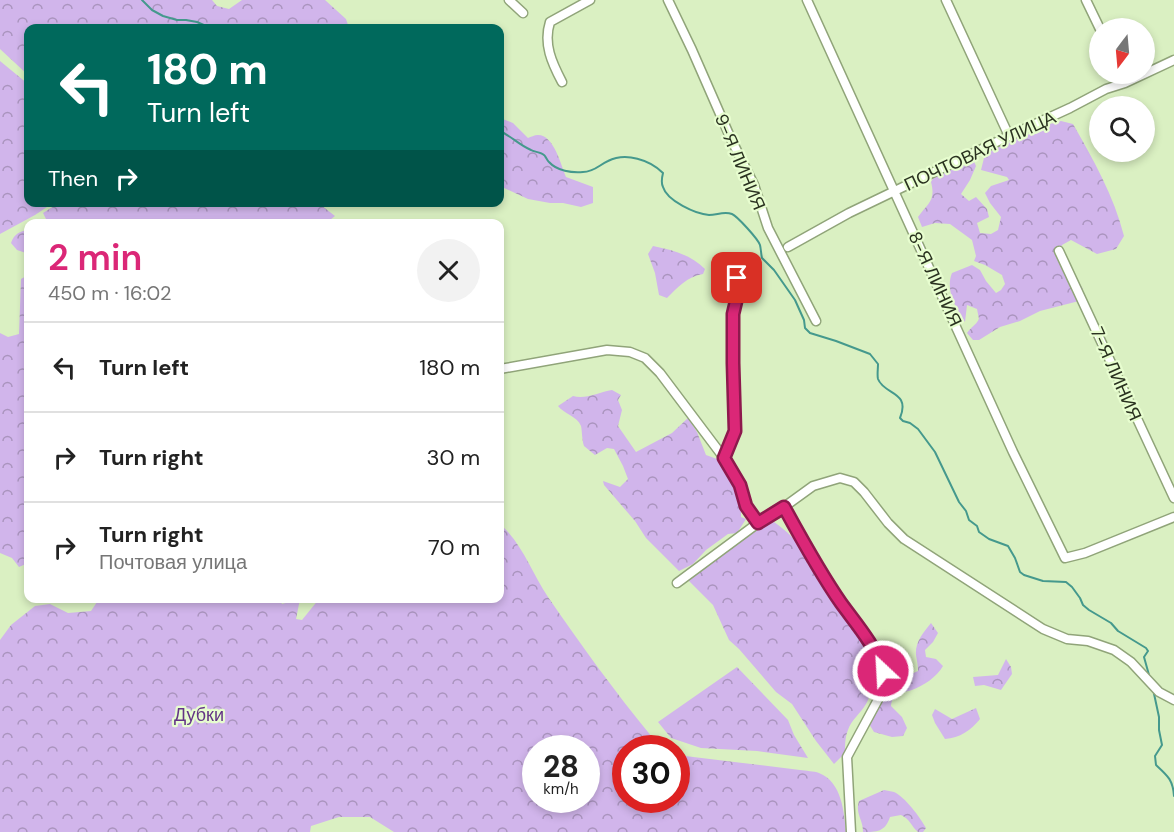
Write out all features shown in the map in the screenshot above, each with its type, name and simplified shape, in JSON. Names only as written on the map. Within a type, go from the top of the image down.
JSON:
[{"type":"street","points":[[509,0],[523,13]]},
{"type":"street","points":[[562,82],[548,49],[547,30],[550,22],[590,0]]},
{"type":"street","name":"9-Я ЛИНИЯ","points":[[668,0],[730,139],[754,185],[768,228],[816,321]]},
{"type":"street","name":"8-Я ЛИНИЯ","points":[[807,0],[1013,452],[1065,558],[1085,554],[1174,518]]},
{"type":"street","points":[[946,0],[1009,136]]},
{"type":"street","points":[[1086,0],[1095,18]]},
{"type":"street","name":"ПОЧТОВАЯ УЛИЦА","points":[[1155,69],[1174,60]]},
{"type":"street","name":"ПОЧТОВАЯ УЛИЦА","points":[[788,247],[849,213],[1106,89],[1122,84]]},
{"type":"street","name":"7-Я ЛИНИЯ","points":[[1059,251],[1174,498]]},
{"type":"street","points":[[724,458],[735,431],[733,314],[738,293],[737,278]]},
{"type":"street","points":[[504,368],[606,350],[630,352],[645,358],[660,373],[724,458],[740,485],[746,506],[758,523]]},
{"type":"street","points":[[677,583],[758,523],[813,486],[840,478],[854,482],[904,539],[1042,629],[1067,639],[1088,641],[1114,650],[1131,662],[1160,692],[1174,700]]},
{"type":"street","points":[[784,507],[812,558],[866,636],[883,671],[881,694],[847,757],[851,832]]},
{"type":"green space","points":[[0,0],[212,0],[217,6],[229,9],[242,0],[325,0],[346,19],[348,24],[24,24],[24,71],[0,49]]},
{"type":"green space","points":[[0,61],[24,81],[24,207],[47,207],[0,234]]},
{"type":"green space","points":[[504,120],[513,123],[528,138],[544,136],[553,145],[566,177],[593,187],[593,203],[581,207],[528,199],[504,188]]},
{"type":"green space","points":[[1061,121],[1073,124],[1089,153],[1089,162],[1094,162],[1109,192],[1124,236],[1116,249],[1097,254],[1071,240],[1062,245],[1060,257],[1083,289],[1079,301],[1040,311],[1020,321],[1000,327],[979,340],[973,340],[967,333],[979,319],[977,309],[967,305],[965,322],[955,305],[951,292],[952,273],[972,265],[980,270],[996,293],[1005,284],[1002,275],[974,261],[976,256],[972,240],[950,224],[935,223],[922,227],[918,217],[932,198],[931,182],[936,173],[972,157],[976,166],[961,194],[969,201],[976,197],[987,209],[989,217],[977,223],[980,233],[991,234],[998,230],[1001,217],[985,193],[991,186],[1009,180],[1007,177],[981,170],[985,154]]},
{"type":"green space","points":[[53,207],[323,207],[335,216],[331,219],[46,219],[43,213]]},
{"type":"green space","points":[[24,231],[24,252],[17,250],[11,243],[14,237]]},
{"type":"green space","points":[[653,246],[675,251],[688,257],[705,269],[703,274],[688,280],[667,298],[659,295],[655,273],[648,254]]},
{"type":"green space","points":[[24,277],[24,565],[19,567],[12,558],[0,553],[0,333],[8,337],[19,334],[21,279]]},
{"type":"green space","points":[[612,390],[621,395],[618,400],[622,410],[618,426],[636,452],[672,433],[688,418],[697,432],[706,455],[717,459],[731,479],[741,504],[741,517],[746,519],[737,533],[728,534],[706,550],[693,564],[679,571],[646,538],[635,521],[604,485],[603,481],[620,487],[628,479],[614,449],[607,448],[595,455],[584,446],[579,423],[558,406],[573,396],[587,396]]},
{"type":"green space","points":[[774,522],[798,545],[855,624],[863,637],[872,666],[872,682],[867,702],[849,726],[845,753],[834,764],[792,704],[776,692],[729,640],[713,605],[688,580],[754,532]]},
{"type":"green space","name":"Дубки","points":[[504,528],[521,549],[548,597],[573,633],[650,735],[612,735],[612,813],[690,813],[690,757],[819,773],[827,777],[837,790],[843,807],[846,832],[394,832],[370,817],[339,817],[311,826],[310,832],[0,832],[0,640],[11,625],[35,606],[50,604],[68,613],[91,611],[96,603],[299,603],[296,619],[302,620],[316,603],[504,603]]},
{"type":"green space","points":[[931,623],[938,633],[925,650],[926,657],[936,659],[943,666],[925,684],[893,698],[891,706],[902,717],[907,728],[903,736],[892,737],[874,732],[869,724],[896,674],[909,675],[918,671],[917,646]]},
{"type":"green space","points":[[1006,659],[1012,674],[1001,690],[984,685],[975,686],[973,677],[998,675]]},
{"type":"green space","points":[[737,667],[788,720],[808,758],[757,751],[701,748],[690,744],[690,735],[669,735],[658,722]]},
{"type":"green space","points":[[976,708],[980,719],[973,727],[956,737],[945,739],[932,715],[935,709],[952,719]]},
{"type":"green space","points":[[884,790],[894,792],[907,803],[926,828],[923,832],[918,832],[901,815],[890,817],[886,826],[880,830],[863,832],[858,810],[859,801]]},
{"type":"waterway","points":[[142,0],[152,10],[163,16],[202,24]]},
{"type":"waterway","points":[[504,133],[532,151],[543,154],[552,165],[565,171],[587,172],[608,161],[622,157],[645,161],[663,173],[662,184],[676,202],[703,214],[726,213],[735,216],[755,238],[760,245],[762,258],[774,270],[795,300],[805,328],[810,333],[870,354],[878,364],[878,379],[881,384],[895,394],[902,403],[900,418],[918,429],[935,452],[959,502],[979,532],[989,539],[1008,546],[1020,572],[1024,575],[1043,581],[1066,582],[1089,610],[1146,648],[1148,651],[1144,657],[1149,675]]},
{"type":"waterway","points":[[1153,689],[1162,745],[1155,756],[1156,765],[1169,779],[1174,796]]},
{"type":"route","points":[[737,278],[738,293],[733,314],[735,431],[724,458],[740,485],[746,506],[758,523],[784,507],[812,558],[866,636],[883,671]]}]
